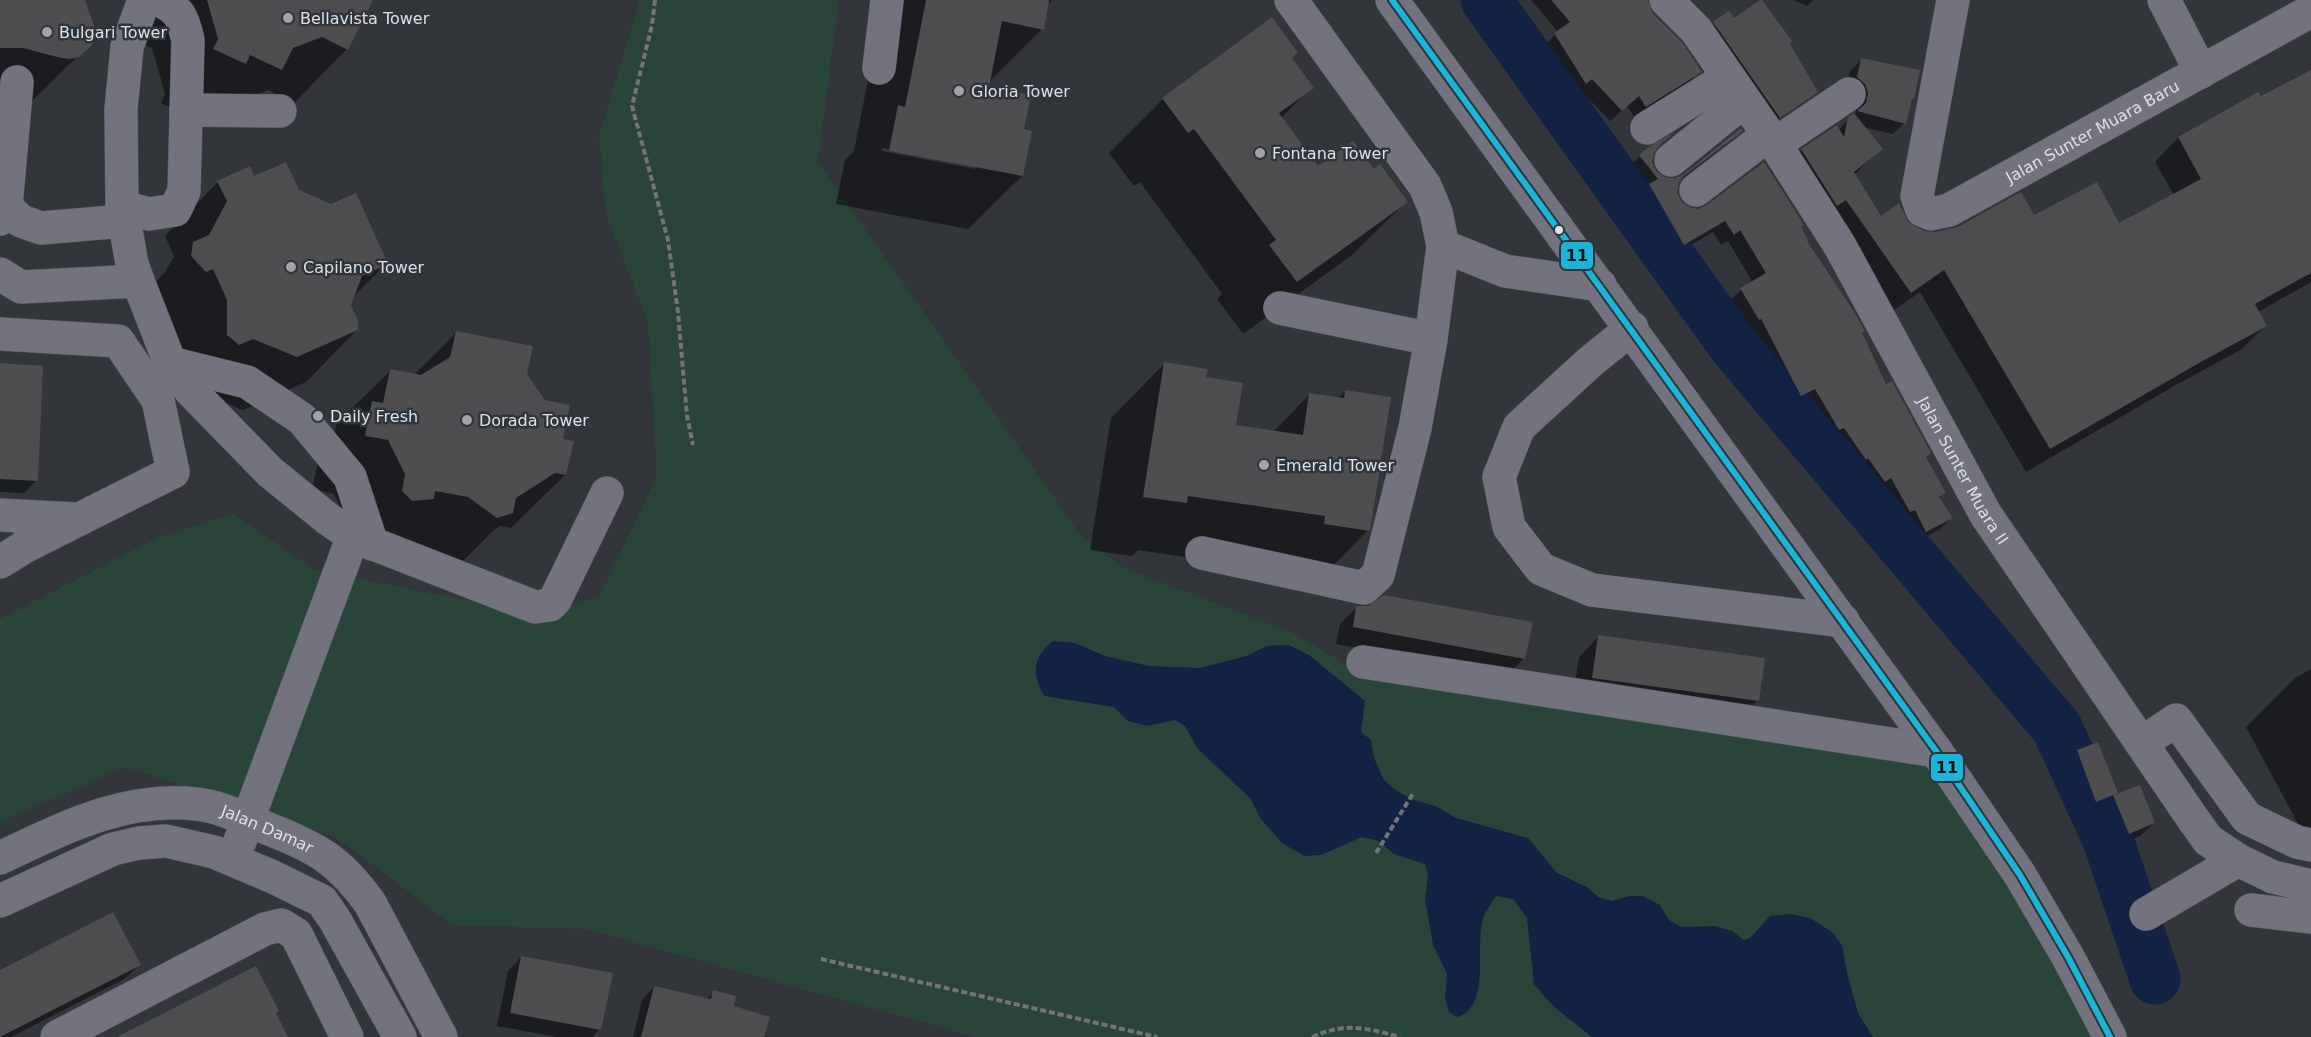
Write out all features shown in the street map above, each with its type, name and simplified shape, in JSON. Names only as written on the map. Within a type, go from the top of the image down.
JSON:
[{"type":"street","points":[[144,0],[127,47],[121,109],[123,214],[132,264],[138,281],[170,363],[191,391],[270,472],[328,519],[363,540],[535,607],[542,607],[555,600],[608,493]]},
{"type":"street","points":[[17,82],[3,213],[41,228],[123,214],[149,214],[175,210],[184,191],[188,40],[182,17],[159,0]]},
{"type":"street","points":[[879,68],[887,0]]},
{"type":"street","points":[[1202,554],[1364,588],[1373,582],[1378,575],[1415,428],[1431,339],[1443,246],[1436,213],[1425,186],[1291,0]]},
{"type":"street","points":[[1392,0],[1632,328],[1936,751],[2020,875],[2068,957],[2110,1037]]},
{"type":"street","name":"Jalan Sunter Muara II","points":[[1666,0],[1700,15],[1735,89],[1771,139],[1840,246],[1986,515],[2208,840],[2238,860],[2272,877],[2311,886]]},
{"type":"street","name":"Jalan Sunter Muara Baru","points":[[1953,0],[1917,196],[1922,210],[1931,214],[1949,210],[2311,12]]},
{"type":"street","points":[[2164,0],[2201,72]]},
{"type":"street","points":[[1647,128],[1735,89]]},
{"type":"street","points":[[1671,160],[1735,89]]},
{"type":"street","points":[[1696,190],[1771,139],[1849,94]]},
{"type":"street","points":[[186,110],[280,111]]},
{"type":"street","points":[[1443,246],[1505,271],[1600,285]]},
{"type":"street","points":[[0,274],[21,286],[138,281]]},
{"type":"street","points":[[1280,308],[1431,339]]},
{"type":"street","points":[[1632,328],[1590,362],[1519,427],[1499,477],[1509,527],[1541,569],[1592,590],[1843,621]]},
{"type":"street","points":[[0,334],[118,341],[158,400],[173,472],[80,519],[14,535]]},
{"type":"street","points":[[170,363],[246,382],[302,419],[350,477],[363,540],[232,861]]},
{"type":"street","points":[[1363,662],[1936,751]]},
{"type":"street","points":[[2142,743],[2176,720],[2247,818],[2297,842],[2311,845]]},
{"type":"street","name":"Jalan Damar","points":[[0,858],[102,813],[133,807],[166,803],[197,804],[248,820],[317,850],[340,866],[358,886],[370,903],[441,1037]]},
{"type":"street","points":[[0,901],[102,853],[139,843],[165,841],[214,852],[322,901],[400,1037]]},
{"type":"street","points":[[2146,914],[2238,860]]},
{"type":"street","points":[[2251,910],[2311,917]]},
{"type":"street","points":[[57,1037],[265,929],[281,925],[296,934],[347,1037]]},
{"type":"path","points":[[655,0],[652,26],[632,106],[668,240],[678,312],[687,416],[693,445]]},
{"type":"path","points":[[1376,853],[1413,792]]},
{"type":"path","points":[[821,959],[1156,1037]]},
{"type":"path","points":[[1312,1037],[1339,1027],[1367,1029],[1400,1037]]},
{"type":"green space","points":[[640,0],[839,0],[818,162],[1082,537],[1124,568],[1291,632],[1369,678],[1936,751],[2110,1037],[976,1037],[585,929],[452,925],[336,837],[126,767],[0,822],[0,619],[159,537],[233,514],[315,570],[543,616],[600,596],[657,476],[648,322],[606,215],[599,136]]},
{"type":"water","points":[[1053,641],[1075,643],[1105,656],[1149,666],[1200,668],[1246,656],[1267,646],[1289,645],[1309,655],[1365,701],[1361,732],[1371,740],[1374,758],[1384,780],[1397,791],[1414,800],[1436,806],[1456,818],[1528,838],[1557,873],[1587,887],[1598,897],[1611,901],[1630,896],[1643,896],[1660,905],[1669,920],[1682,927],[1715,926],[1732,931],[1744,940],[1750,938],[1770,916],[1790,914],[1810,918],[1832,932],[1842,945],[1858,1013],[1873,1037],[1592,1037],[1553,1006],[1534,984],[1527,918],[1513,899],[1496,896],[1485,913],[1481,928],[1480,973],[1475,1001],[1468,1011],[1457,1017],[1449,1012],[1445,998],[1447,974],[1433,945],[1425,899],[1428,876],[1425,864],[1394,854],[1379,841],[1362,837],[1321,855],[1304,856],[1282,843],[1261,819],[1250,798],[1198,749],[1185,726],[1175,720],[1147,726],[1128,721],[1114,707],[1044,696],[1037,680],[1036,666],[1041,653]]},
{"type":"building","name":"Bulgari Tower","points":[[0,0],[85,0],[95,28],[92,45],[79,57],[70,59],[23,48],[0,48]]},
{"type":"building","name":"Bellavista Tower","points":[[207,0],[373,0],[348,50],[322,37],[293,48],[282,70],[250,55],[246,64],[213,49],[218,39]]},
{"type":"building","name":"Gloria Tower","points":[[926,0],[1049,0],[1044,30],[1002,21],[989,87],[1031,95],[1024,129],[1032,131],[1023,176],[889,151],[898,105],[905,107]]},
{"type":"building","points":[[1551,0],[1648,0],[1652,13],[1682,42],[1702,72],[1646,107],[1639,96],[1622,111],[1592,79],[1586,84],[1554,33],[1570,22]]},
{"type":"building","points":[[1760,0],[1793,42],[1790,44],[1818,92],[1780,118],[1713,22],[1729,11],[1734,18]]},
{"type":"building","name":"Fontana Tower","points":[[1272,17],[1298,53],[1292,58],[1314,88],[1279,113],[1318,166],[1353,141],[1374,169],[1380,164],[1408,202],[1297,282],[1269,245],[1276,240],[1194,129],[1188,133],[1162,98]]},
{"type":"building","points":[[1861,58],[1920,70],[1906,124],[1857,111],[1866,103],[1868,93],[1865,84],[1857,77]]},
{"type":"building","points":[[2311,70],[2311,273],[2255,304],[2267,326],[2050,449],[1944,270],[1911,293],[1846,200],[1837,206],[1801,149],[1837,125],[1844,137],[1848,117],[1854,113],[1883,149],[1854,172],[1881,216],[1899,203],[1908,222],[1924,231],[1935,232],[1958,227],[2021,192],[2034,215],[2097,182],[2119,223],[2201,179],[2178,137],[2258,92],[2261,96]]},
{"type":"building","points":[[1741,128],[1743,131],[1679,182],[1677,192],[1681,201],[1689,207],[1698,209],[1707,205],[1764,162],[1804,225],[1801,227],[1807,241],[1865,331],[1862,333],[1886,384],[1892,381],[1931,453],[1926,457],[1946,493],[1939,497],[1953,518],[1926,532],[1915,510],[1910,512],[1891,478],[1885,482],[1868,458],[1866,460],[1844,428],[1839,430],[1815,389],[1801,396],[1761,319],[1759,320],[1740,288],[1766,273],[1740,230],[1734,235],[1725,221],[1684,245],[1649,184],[1658,179],[1639,155],[1650,146],[1675,132],[1659,146],[1652,162],[1656,171],[1664,177],[1674,178],[1683,175]]},
{"type":"building","name":"Capilano Tower","points":[[286,162],[299,190],[331,204],[356,193],[388,264],[362,276],[351,305],[358,321],[358,330],[297,357],[253,339],[239,345],[227,335],[227,300],[213,269],[206,272],[191,256],[193,242],[209,235],[227,201],[217,181],[250,166],[254,176]]},
{"type":"building","name":"Dorada Tower","points":[[456,331],[533,346],[527,374],[545,400],[570,405],[563,439],[574,441],[566,475],[555,473],[516,498],[513,513],[497,518],[468,497],[435,491],[434,499],[412,501],[402,491],[405,474],[388,440],[365,436],[372,401],[383,403],[390,369],[421,375],[450,357]]},
{"type":"building","name":"Emerald Tower","points":[[1164,362],[1208,369],[1206,377],[1243,383],[1236,425],[1303,435],[1309,393],[1344,398],[1345,390],[1391,397],[1370,531],[1324,524],[1325,516],[1188,496],[1187,503],[1143,497]]},
{"type":"building","points":[[0,363],[43,366],[38,481],[0,479]]},
{"type":"building","points":[[1384,595],[1533,622],[1525,659],[1353,627],[1356,606],[1369,606]]},
{"type":"building","points":[[1598,635],[1765,658],[1759,701],[1592,678]]},
{"type":"building","points":[[2098,742],[2118,793],[2096,802],[2077,750]]},
{"type":"building","points":[[2140,785],[2155,823],[2129,834],[2113,795]]},
{"type":"building","points":[[113,912],[141,965],[0,1037],[0,970]]},
{"type":"building","points":[[521,956],[613,973],[601,1030],[510,1013]]},
{"type":"building","points":[[256,966],[279,1011],[276,1013],[288,1037],[117,1037]]},
{"type":"building","points":[[654,986],[711,999],[713,990],[736,996],[734,1006],[770,1017],[764,1037],[641,1037]]},
{"type":"waterway","points":[[1486,0],[1734,346],[2057,728],[2108,840],[2155,979]]},
{"type":"transit line","name":"11","points":[[1392,0],[1936,751],[2020,875],[2068,957],[2110,1037]]},
{"type":"place","name":"Bellavista Tower","points":[[288,18]]},
{"type":"place","name":"Bulgari Tower","points":[[47,32]]},
{"type":"place","name":"Gloria Tower","points":[[959,91]]},
{"type":"place","name":"Fontana Tower","points":[[1260,153]]},
{"type":"place","name":"Capilano Tower","points":[[291,267]]},
{"type":"place","name":"Daily Fresh","points":[[318,416]]},
{"type":"place","name":"Dorada Tower","points":[[467,420]]},
{"type":"place","name":"Emerald Tower","points":[[1264,465]]}]
